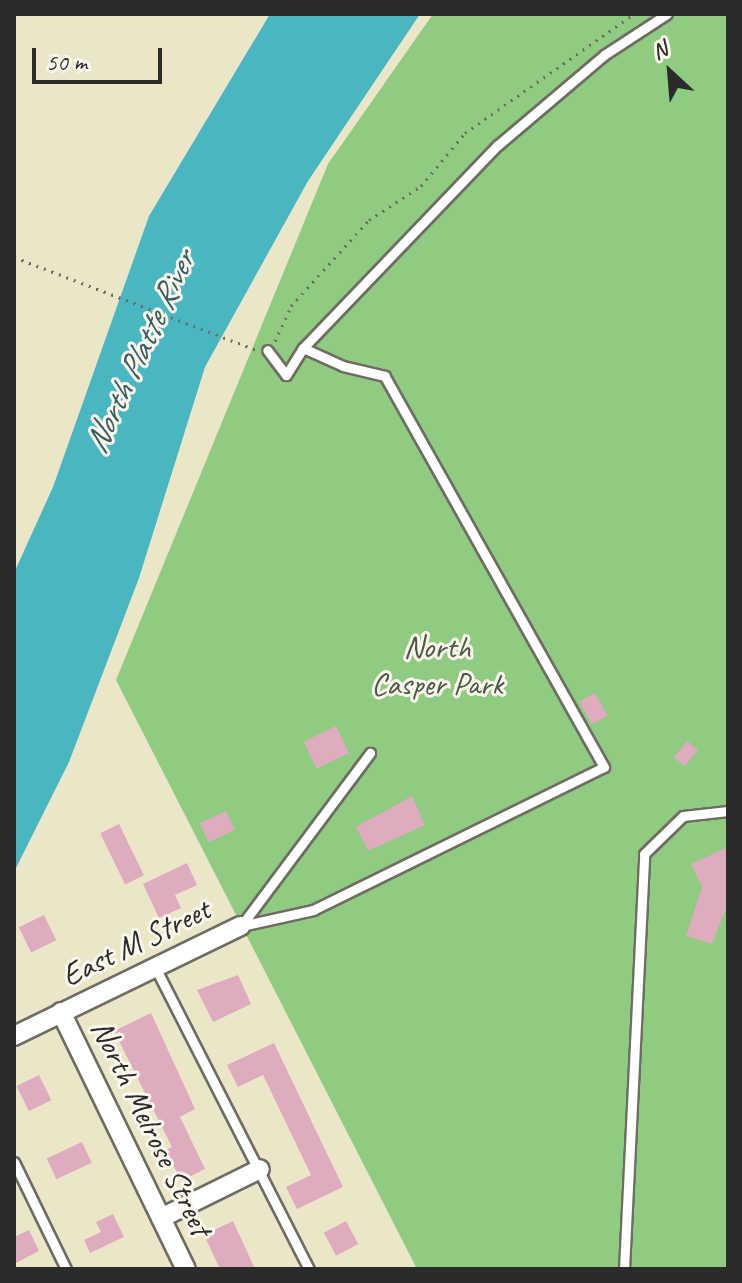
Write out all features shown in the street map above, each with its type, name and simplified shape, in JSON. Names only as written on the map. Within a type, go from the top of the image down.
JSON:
[{"type":"street","name":"East M Street","points":[[14,1036],[241,926]]},
{"type":"street","name":"North Melrose Street","points":[[61,1012],[186,1269]]},
{"type":"street","points":[[161,1218],[260,1169]]},
{"type":"lane","points":[[267,350],[286,375],[303,348],[498,145],[604,55],[667,14]]},
{"type":"lane","points":[[241,926],[313,910],[604,767],[385,376],[343,366],[303,348]]},
{"type":"lane","points":[[241,926],[370,753]]},
{"type":"lane","points":[[624,1269],[644,854],[683,816],[728,811]]},
{"type":"lane","points":[[156,969],[309,1269]]},
{"type":"lane","points":[[14,1162],[66,1269]]},
{"type":"path","points":[[14,257],[103,289],[244,350],[267,350],[291,306],[369,220],[421,186],[465,133],[634,14]]},
{"type":"green space","name":"North Casper Park","points":[[433,14],[728,14],[728,1269],[417,1269],[116,680],[328,164]]},
{"type":"water","name":"North Platte River","points":[[270,14],[420,14],[308,181],[205,367],[139,578],[69,762],[14,872],[14,573],[53,487],[149,216]]},
{"type":"building","points":[[595,693],[608,716],[592,724],[579,702]]},
{"type":"building","points":[[336,726],[349,753],[317,769],[304,742]]},
{"type":"building","points":[[687,741],[698,750],[685,766],[674,757]]},
{"type":"building","points":[[412,796],[425,825],[368,851],[356,827]]},
{"type":"building","points":[[226,811],[235,830],[209,842],[200,823]]},
{"type":"building","points":[[119,824],[144,875],[125,884],[100,833]]},
{"type":"building","points":[[728,847],[728,903],[712,944],[686,936],[702,887],[691,864]]},
{"type":"building","points":[[187,863],[197,885],[175,895],[181,908],[159,918],[143,884]]},
{"type":"building","points":[[44,915],[56,940],[31,952],[19,927]]},
{"type":"building","points":[[238,975],[251,1004],[213,1022],[197,990]]},
{"type":"building","points":[[151,1013],[195,1109],[180,1117],[205,1169],[181,1181],[166,1150],[172,1147],[114,1031]]},
{"type":"building","points":[[274,1043],[343,1187],[297,1209],[286,1187],[311,1175],[263,1075],[238,1087],[227,1065]]},
{"type":"building","points":[[39,1075],[51,1100],[29,1111],[17,1086]]},
{"type":"building","points":[[82,1142],[92,1163],[56,1179],[47,1158]]},
{"type":"building","points":[[113,1214],[124,1237],[90,1253],[84,1240],[101,1232],[96,1222]]},
{"type":"building","points":[[233,1221],[255,1269],[220,1269],[204,1235]]},
{"type":"building","points":[[346,1221],[358,1244],[336,1256],[324,1233]]},
{"type":"building","points":[[29,1230],[39,1251],[14,1264],[14,1237]]}]
